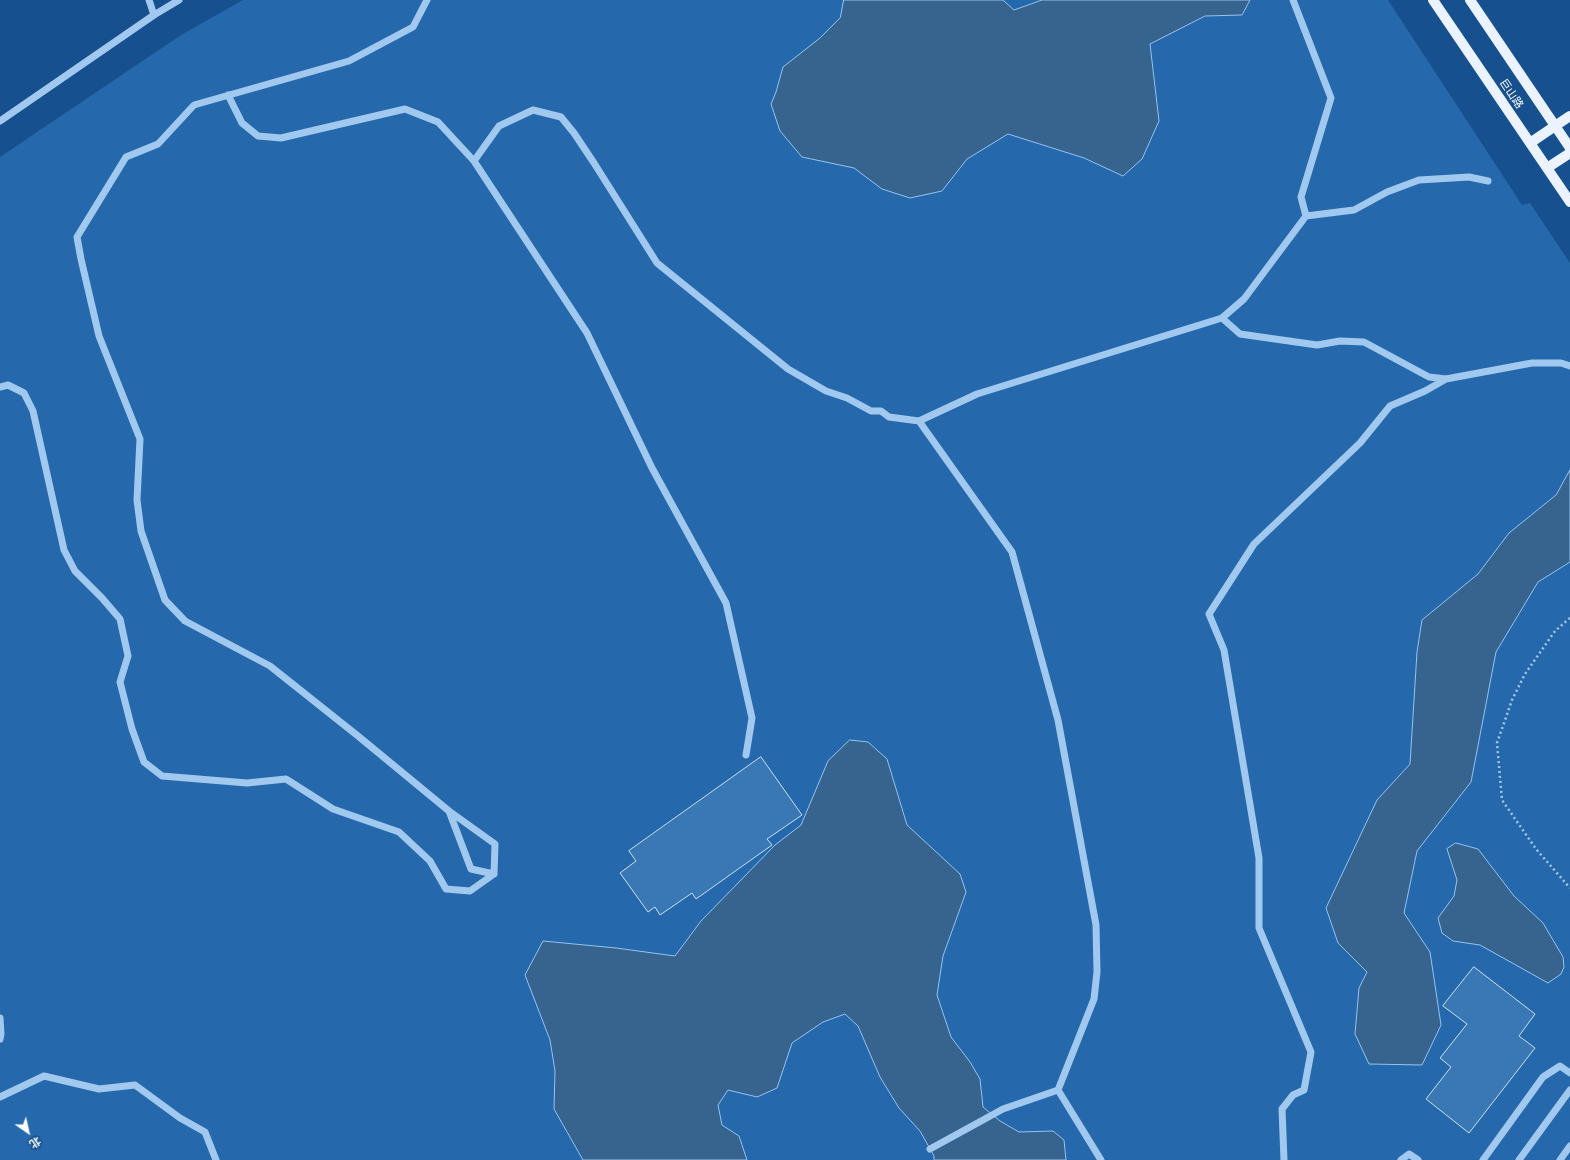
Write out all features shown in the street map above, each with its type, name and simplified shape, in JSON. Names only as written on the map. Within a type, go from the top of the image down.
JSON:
[{"type":"main road","name":"巨山路","points":[[1433,0],[1570,202]]},
{"type":"main road","name":"巨山路","points":[[1470,0],[1570,148]]},
{"type":"main road","points":[[1530,143],[1570,116]]},
{"type":"main road","points":[[1547,168],[1570,153]]},
{"type":"street","points":[[149,0],[154,15]]},
{"type":"street","points":[[0,121],[154,15],[179,0]]},
{"type":"street","points":[[427,0],[413,27],[349,61],[194,105],[158,144],[126,157],[77,237],[99,336],[140,439],[137,500],[141,531],[165,600],[185,621],[270,666],[358,736],[448,811],[495,844],[494,874]]},
{"type":"street","points":[[1293,0],[1331,98],[1301,197],[1306,216]]},
{"type":"street","points":[[228,95],[242,123],[258,136],[280,138],[405,109],[438,122],[474,160],[587,333],[652,468],[726,603],[752,718],[746,755]]},
{"type":"street","points":[[474,160],[499,126],[533,110],[561,117],[574,133],[594,163],[656,263],[788,368],[826,391],[848,398],[871,411],[881,411],[889,417],[919,421],[977,394],[1222,318],[1244,299],[1306,216],[1354,210],[1388,192],[1419,180],[1469,178],[1488,180]]},
{"type":"street","points":[[1222,318],[1240,334],[1317,345],[1340,341],[1364,342],[1429,377],[1446,379],[1532,363],[1561,363],[1570,366]]},
{"type":"street","points":[[1284,1160],[1282,1109],[1293,1095],[1304,1090],[1311,1052],[1259,928],[1257,850],[1224,650],[1209,614],[1254,544],[1360,443],[1390,406],[1425,391],[1446,379]]},
{"type":"street","points":[[0,387],[8,385],[24,393],[33,411],[64,550],[75,571],[102,598],[120,619],[128,656],[120,682],[132,728],[144,762],[162,776],[247,783],[286,779],[333,809],[399,832],[430,861],[446,889],[470,891],[494,874]]},
{"type":"street","points":[[919,421],[1012,552],[1058,720],[1096,925],[1097,972],[1094,999],[1058,1090],[1003,1109],[930,1149]]},
{"type":"street","points":[[448,811],[471,869],[494,874]]},
{"type":"street","points":[[0,1018],[0,1039]]},
{"type":"street","points":[[1483,1160],[1543,1077],[1560,1066],[1570,1073]]},
{"type":"street","points":[[0,1097],[44,1076],[99,1089],[135,1085],[180,1118],[205,1132],[216,1160]]},
{"type":"street","points":[[1058,1090],[1101,1160]]},
{"type":"street","points":[[1519,1160],[1570,1090]]},
{"type":"street","points":[[1560,1160],[1570,1146]]},
{"type":"street","points":[[1401,1160],[1409,1154],[1418,1160]]},
{"type":"path","points":[[1570,618],[1555,631],[1525,674],[1512,700],[1497,743],[1502,800],[1536,849],[1570,888]]},
{"type":"shaded area","points":[[243,0],[1388,0],[1522,205],[1530,203],[1570,263],[1570,1160],[0,1160],[0,157],[181,35]]},
{"type":"shaded area","points":[[844,0],[1003,0],[1014,10],[1042,0],[1250,0],[1242,15],[1205,16],[1150,44],[1159,121],[1142,159],[1123,176],[1084,158],[1008,134],[967,159],[942,191],[910,198],[882,189],[854,168],[802,157],[780,131],[771,104],[783,67],[820,38],[840,18]]},
{"type":"shaded area","points":[[1570,470],[1570,562],[1538,582],[1496,652],[1471,782],[1417,851],[1404,913],[1430,952],[1441,1025],[1422,1065],[1369,1064],[1355,1034],[1359,988],[1367,972],[1338,943],[1326,908],[1377,800],[1410,764],[1417,652],[1422,620],[1478,574],[1509,533],[1556,495]]},
{"type":"shaded area","points":[[850,740],[868,742],[887,759],[907,825],[960,874],[966,892],[943,956],[937,995],[951,1037],[970,1062],[980,1079],[983,1107],[1000,1121],[1019,1132],[1053,1131],[1064,1140],[1066,1160],[934,1160],[934,1156],[920,1131],[899,1108],[880,1077],[858,1026],[845,1014],[823,1022],[792,1043],[777,1088],[757,1097],[728,1090],[718,1105],[722,1125],[739,1136],[747,1160],[583,1160],[554,1109],[555,1071],[550,1040],[525,975],[543,941],[616,948],[675,956],[701,921],[775,845],[801,825],[828,761]]},
{"type":"shaded area","points":[[1456,843],[1478,849],[1514,896],[1543,923],[1563,957],[1564,967],[1561,974],[1548,983],[1480,945],[1453,941],[1442,933],[1438,918],[1454,896],[1457,880],[1447,849]]},
{"type":"building","points":[[761,757],[802,815],[767,839],[772,845],[696,899],[692,893],[660,915],[655,907],[648,912],[620,873],[636,861],[629,851]]},
{"type":"building","points":[[1474,967],[1535,1014],[1519,1036],[1535,1048],[1469,1133],[1426,1099],[1451,1067],[1440,1058],[1467,1024],[1443,1006]]}]
